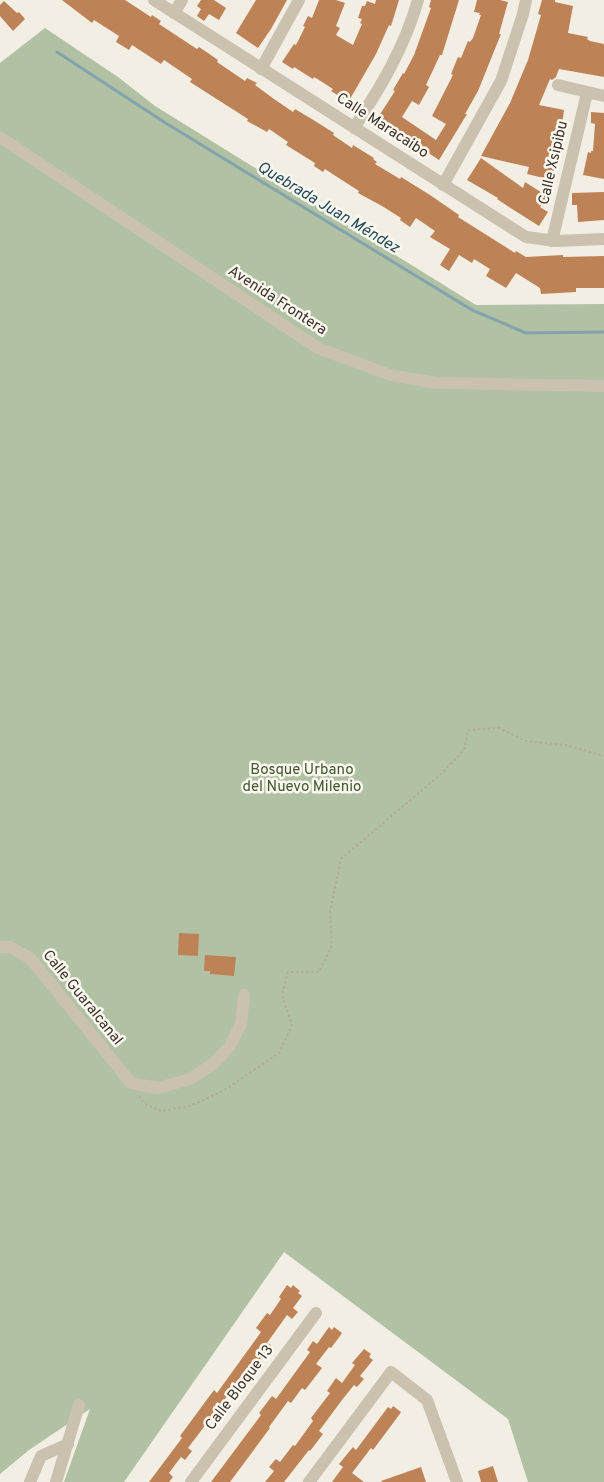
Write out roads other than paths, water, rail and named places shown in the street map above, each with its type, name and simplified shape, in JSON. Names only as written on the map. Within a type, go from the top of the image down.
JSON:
[{"type":"street","name":"Calle Maracaibo","points":[[154,0],[526,237],[552,241],[604,239]]},
{"type":"street","points":[[174,13],[182,0]]},
{"type":"street","points":[[261,69],[299,0]]},
{"type":"street","points":[[354,128],[383,84],[412,21],[418,0]]},
{"type":"street","points":[[443,185],[501,81],[526,0]]},
{"type":"street","points":[[558,85],[604,96]]},
{"type":"street","name":"Calle Xsipibu","points":[[552,241],[587,93]]},
{"type":"street","name":"Avenida Frontera","points":[[0,137],[318,348],[390,375],[436,383],[604,386]]},
{"type":"street","name":"Calle Guaralcanal","points":[[0,947],[10,947],[30,958],[131,1083],[158,1088],[190,1079],[213,1064],[230,1046],[241,1024],[244,995]]},
{"type":"street","name":"Calle Bloque 13","points":[[191,1482],[316,1313]]},
{"type":"street","points":[[309,1482],[391,1372],[427,1400],[442,1435],[457,1482]]},
{"type":"street","points":[[56,1482],[79,1405]]},
{"type":"street","points":[[30,1482],[41,1456],[68,1444]]},
{"type":"waterway","name":"Quebrada Juan Méndez","points":[[57,52],[164,122],[472,310],[526,333],[604,332]]},
{"type":"park label","name":"Bosque Urbano del Nuevo Milenio","points":[[302,778]]}]
